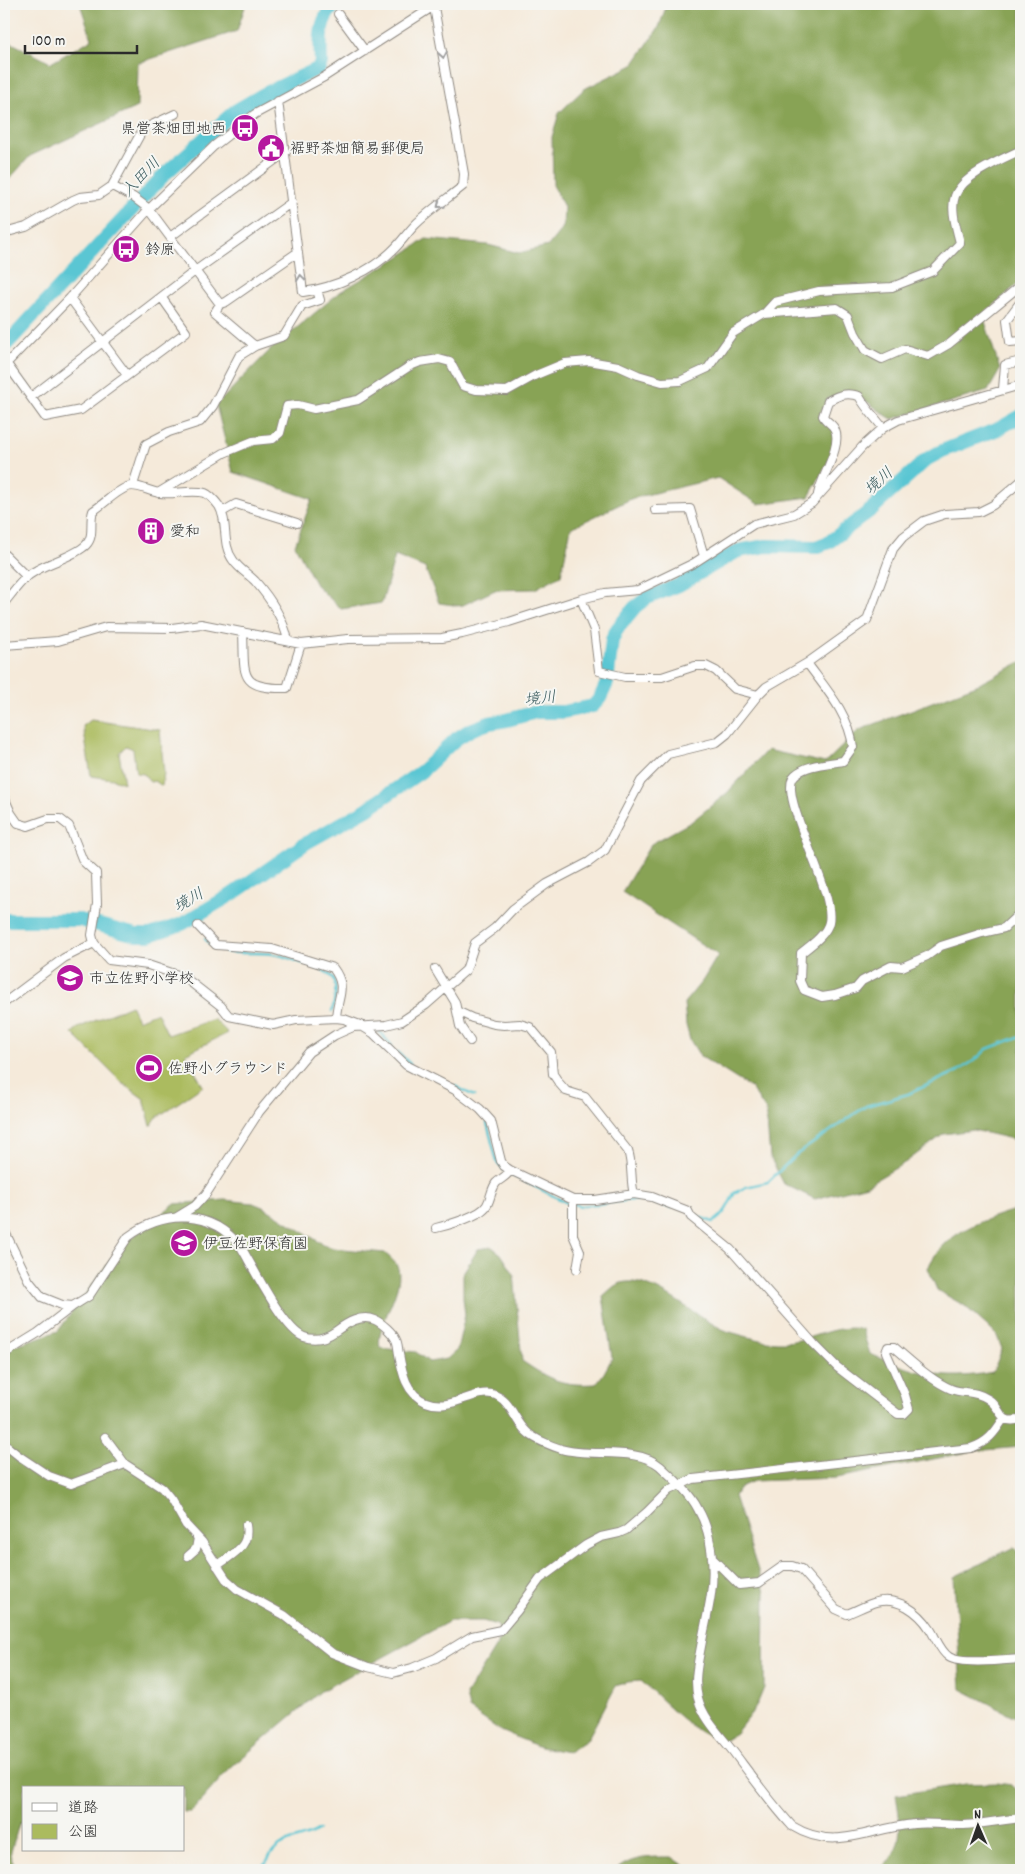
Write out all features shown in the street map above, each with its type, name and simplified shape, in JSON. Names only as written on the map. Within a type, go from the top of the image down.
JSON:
[{"type":"street","points":[[162,298],[186,332],[81,410],[46,417],[5,363],[70,298],[149,209],[214,146],[255,114],[278,101],[324,77],[435,5],[464,174],[463,186],[416,225],[395,249],[381,260],[348,280],[317,290],[303,292],[278,101]]},
{"type":"street","points":[[338,14],[365,50]]},
{"type":"street","points":[[4,233],[26,227],[72,200],[99,195],[112,186],[143,129],[175,114]]},
{"type":"street","points":[[158,493],[224,453],[253,441],[273,439],[280,433],[287,406],[298,405],[314,409],[358,400],[410,366],[420,362],[439,359],[450,362],[463,386],[476,390],[507,391],[536,375],[564,363],[589,361],[618,366],[638,375],[662,382],[680,381],[708,368],[733,333],[764,314],[775,302],[819,291],[892,287],[933,270],[960,243],[953,210],[955,196],[969,179],[986,167],[1021,150]]},
{"type":"street","points":[[170,237],[286,152]]},
{"type":"street","points":[[112,186],[133,197],[149,209],[220,304]]},
{"type":"street","points":[[31,397],[195,271],[292,202]]},
{"type":"street","points":[[255,346],[215,312],[220,304],[226,302],[298,252]]},
{"type":"street","points":[[764,314],[838,308],[848,315],[855,333],[866,350],[882,359],[905,349],[928,356],[949,344],[1021,285]]},
{"type":"street","points":[[133,485],[146,444],[169,432],[200,422],[213,406],[239,356],[255,346],[284,336],[302,306],[320,300],[317,290]]},
{"type":"street","points":[[70,298],[127,375]]},
{"type":"street","points":[[1021,303],[1007,320],[1010,342],[1021,342]]},
{"type":"street","points":[[1003,389],[1006,365],[1021,361]]},
{"type":"street","points":[[4,645],[58,641],[106,627],[172,628],[202,624],[301,644],[348,639],[442,638],[508,622],[605,593],[638,590],[694,563],[754,524],[794,514],[812,503],[862,447],[883,428],[911,415],[1021,385]]},
{"type":"street","points":[[818,496],[821,481],[835,450],[838,438],[835,428],[823,416],[828,401],[849,393],[859,396],[868,411],[873,414],[883,428]]},
{"type":"street","points":[[176,1218],[195,1206],[206,1194],[259,1112],[309,1052],[335,1034],[360,1026],[386,1026],[402,1021],[426,1005],[466,970],[475,943],[513,909],[546,884],[589,862],[605,850],[641,781],[668,754],[717,742],[727,734],[758,694],[766,687],[807,663],[867,620],[893,549],[903,537],[924,521],[945,514],[979,512],[993,505],[1021,481]]},
{"type":"street","points":[[4,603],[26,576],[86,545],[91,533],[91,516],[93,511],[126,487],[133,485],[158,493],[194,492],[206,494],[218,505],[222,512],[225,544],[229,554],[238,566],[254,581],[275,609],[285,626],[288,640]]},
{"type":"street","points":[[222,512],[236,504],[298,523]]},
{"type":"street","points":[[655,510],[690,509],[704,556]]},
{"type":"street","points":[[4,554],[26,576]]},
{"type":"street","points":[[581,599],[594,630],[599,671],[626,676],[662,677],[695,666],[706,666],[716,671],[735,689],[758,694]]},
{"type":"street","points":[[243,632],[245,670],[248,679],[256,686],[287,688],[301,644]]},
{"type":"street","points":[[807,663],[842,712],[851,732],[853,747],[843,761],[815,765],[795,775],[791,781],[791,800],[818,870],[827,902],[829,922],[817,940],[801,953],[800,981],[804,990],[822,998],[835,996],[856,988],[862,981],[891,966],[902,967],[927,956],[941,946],[1004,928],[1021,912]]},
{"type":"street","points":[[4,797],[18,823],[28,826],[48,819],[60,820],[69,826],[83,861],[96,873],[98,904],[93,939],[110,960],[148,965],[184,977],[230,1016],[273,1025],[296,1020],[336,1018],[344,1019],[360,1026],[373,1033],[406,1065],[455,1090],[480,1109],[492,1121],[501,1161],[509,1172],[573,1203],[634,1194],[652,1197],[690,1214],[730,1249],[814,1344],[837,1366],[898,1414],[904,1414],[909,1409],[905,1395],[886,1352],[888,1347],[894,1347],[933,1378],[951,1389],[976,1392],[991,1400],[1008,1421],[1021,1419]]},
{"type":"street","points":[[198,926],[216,945],[272,949],[333,968],[339,976],[342,985],[336,1018]]},
{"type":"street","points":[[4,1003],[64,958],[93,939]]},
{"type":"street","points":[[435,969],[455,1002],[460,1026],[470,1041]]},
{"type":"street","points":[[457,1011],[472,1018],[494,1024],[530,1026],[551,1052],[553,1074],[558,1083],[566,1091],[585,1097],[628,1151],[634,1194]]},
{"type":"street","points":[[436,1228],[453,1224],[482,1210],[487,1206],[491,1191],[497,1182],[509,1172]]},
{"type":"street","points":[[573,1203],[573,1235],[580,1251],[577,1269]]},
{"type":"street","points":[[4,1354],[38,1334],[73,1306],[89,1296],[128,1237],[151,1222],[189,1217],[208,1222],[223,1229],[241,1247],[284,1319],[293,1330],[304,1337],[316,1339],[328,1337],[352,1321],[360,1319],[369,1318],[378,1321],[396,1340],[407,1385],[426,1402],[448,1404],[482,1394],[492,1394],[509,1406],[524,1431],[533,1437],[562,1449],[636,1456],[648,1459],[659,1465],[690,1496],[699,1510],[709,1540],[712,1558],[712,1594],[697,1669],[697,1696],[707,1718],[792,1826],[816,1838],[831,1839],[914,1824],[976,1824],[1021,1818]]},
{"type":"street","points":[[4,1230],[29,1281],[42,1297],[62,1305],[73,1306]]},
{"type":"street","points":[[105,1437],[125,1464],[162,1488],[171,1499],[186,1525],[198,1538],[226,1578],[237,1589],[274,1608],[332,1653],[368,1667],[393,1673],[412,1668],[436,1658],[472,1636],[501,1630],[540,1579],[586,1545],[602,1537],[626,1530],[669,1490],[692,1479],[971,1448],[983,1444],[990,1438],[1004,1418]]},
{"type":"street","points":[[4,1444],[49,1476],[71,1484],[125,1464]]},
{"type":"street","points":[[217,1566],[245,1544],[248,1535],[246,1525]]},
{"type":"street","points":[[188,1556],[194,1552],[198,1538]]},
{"type":"street","points":[[712,1558],[739,1585],[759,1583],[784,1566],[801,1569],[836,1609],[848,1614],[877,1602],[893,1601],[913,1609],[930,1628],[939,1645],[949,1657],[960,1662],[1021,1659]]},
{"type":"green space","points":[[80,4],[246,4],[237,31],[138,63],[137,107],[30,156],[4,185],[4,39],[51,63],[92,39]]},
{"type":"green space","points":[[667,4],[1021,4],[1021,281],[983,315],[1000,370],[988,391],[892,419],[848,390],[827,399],[819,416],[836,431],[836,447],[809,497],[758,504],[718,478],[633,498],[571,528],[561,575],[535,589],[495,590],[461,606],[439,603],[425,568],[395,556],[382,603],[341,609],[316,585],[295,545],[312,499],[233,472],[216,405],[270,350],[340,292],[426,239],[488,245],[519,253],[548,246],[563,227],[564,207],[553,185],[552,137],[559,113],[584,89],[633,65],[659,27]]},
{"type":"green space","points":[[1021,662],[1021,1141],[973,1130],[944,1134],[906,1162],[867,1185],[815,1199],[784,1184],[770,1157],[766,1111],[751,1088],[700,1056],[690,1040],[686,1025],[684,1003],[703,980],[718,955],[622,892],[651,844],[691,822],[727,793],[767,750],[825,763],[859,730],[979,684]]},
{"type":"green space","points":[[91,720],[160,730],[164,773],[162,786],[155,781],[150,782],[144,774],[136,773],[133,749],[126,746],[119,753],[124,783],[113,779],[91,776],[83,726]]},
{"type":"green space","name":"佐野小グラウンド","points":[[131,1005],[138,1020],[157,1012],[168,1035],[214,1019],[228,1033],[185,1054],[203,1086],[156,1118],[151,1126],[144,1099],[121,1082],[72,1033],[78,1028]]},
{"type":"green space","points":[[225,1200],[253,1203],[265,1208],[321,1243],[333,1248],[385,1253],[396,1264],[399,1273],[395,1294],[379,1339],[380,1348],[416,1352],[429,1362],[447,1359],[457,1350],[465,1315],[463,1273],[478,1249],[492,1247],[501,1254],[514,1274],[522,1361],[549,1377],[574,1384],[596,1384],[604,1373],[612,1358],[603,1296],[618,1284],[631,1282],[644,1284],[659,1290],[715,1325],[727,1331],[748,1337],[784,1342],[842,1329],[862,1329],[870,1354],[916,1371],[944,1376],[975,1375],[993,1372],[1002,1349],[997,1336],[965,1306],[937,1290],[928,1268],[935,1255],[944,1245],[967,1228],[1021,1208],[1021,1447],[974,1451],[837,1478],[754,1481],[740,1487],[734,1496],[765,1592],[764,1688],[756,1707],[736,1733],[723,1741],[712,1738],[690,1725],[641,1681],[627,1682],[616,1686],[587,1740],[568,1752],[540,1747],[501,1731],[469,1709],[466,1695],[503,1635],[497,1625],[483,1621],[450,1621],[321,1691],[230,1768],[191,1812],[185,1812],[185,1786],[22,1786],[22,1821],[19,1824],[10,1855],[16,1870],[4,1870],[4,1349],[58,1331],[120,1247],[174,1204]]},
{"type":"green space","points":[[1014,1547],[1021,1556],[1021,1713],[1015,1717],[961,1689],[954,1577]]},
{"type":"green space","points":[[997,1783],[1012,1785],[1019,1792],[1021,1800],[1021,1870],[880,1870],[894,1853],[899,1836],[900,1826],[896,1795],[966,1784]]},
{"type":"green space","points":[[649,1857],[672,1857],[691,1870],[616,1870],[622,1865],[635,1860]]},
{"type":"waterway","name":"入田川","points":[[4,347],[165,174],[235,111],[264,94],[319,68],[323,23],[331,9],[337,4]]},
{"type":"waterway","name":"境川","points":[[4,920],[80,920],[136,935],[150,935],[182,924],[231,895],[306,843],[367,809],[422,771],[456,739],[470,730],[489,723],[536,712],[563,712],[593,706],[600,698],[607,683],[612,640],[617,629],[635,607],[647,598],[679,585],[738,551],[766,546],[816,547],[829,542],[871,510],[927,459],[942,451],[998,429],[1021,416]]},
{"type":"waterway","points":[[205,939],[212,946],[220,950],[284,956],[328,973],[335,984],[336,991],[332,1011]]},
{"type":"waterway","points":[[378,1030],[392,1046]]},
{"type":"waterway","points":[[691,1214],[713,1222],[717,1220],[728,1206],[734,1193],[746,1187],[768,1182],[796,1155],[866,1106],[908,1094],[958,1071],[975,1060],[987,1049],[1021,1036]]},
{"type":"waterway","points":[[398,1052],[410,1064]]},
{"type":"waterway","points":[[455,1086],[474,1096]]},
{"type":"waterway","points":[[487,1123],[497,1162],[506,1171]]},
{"type":"waterway","points":[[510,1174],[565,1202],[581,1206],[633,1200],[652,1202],[671,1208]]},
{"type":"waterway","points":[[262,1870],[276,1848],[319,1830]]},
{"type":"place","name":"県営茶畑団地西","points":[[245,128]]},
{"type":"place","name":"裾野茶畑簡易郵便局","points":[[271,148]]},
{"type":"place","name":"鈴原","points":[[126,249]]},
{"type":"place","name":"愛和","points":[[151,531]]},
{"type":"place","name":"市立佐野小学校","points":[[70,978]]},
{"type":"place","name":"佐野小グラウンド","points":[[149,1068]]},
{"type":"place","name":"伊豆佐野保育園","points":[[184,1243]]}]
